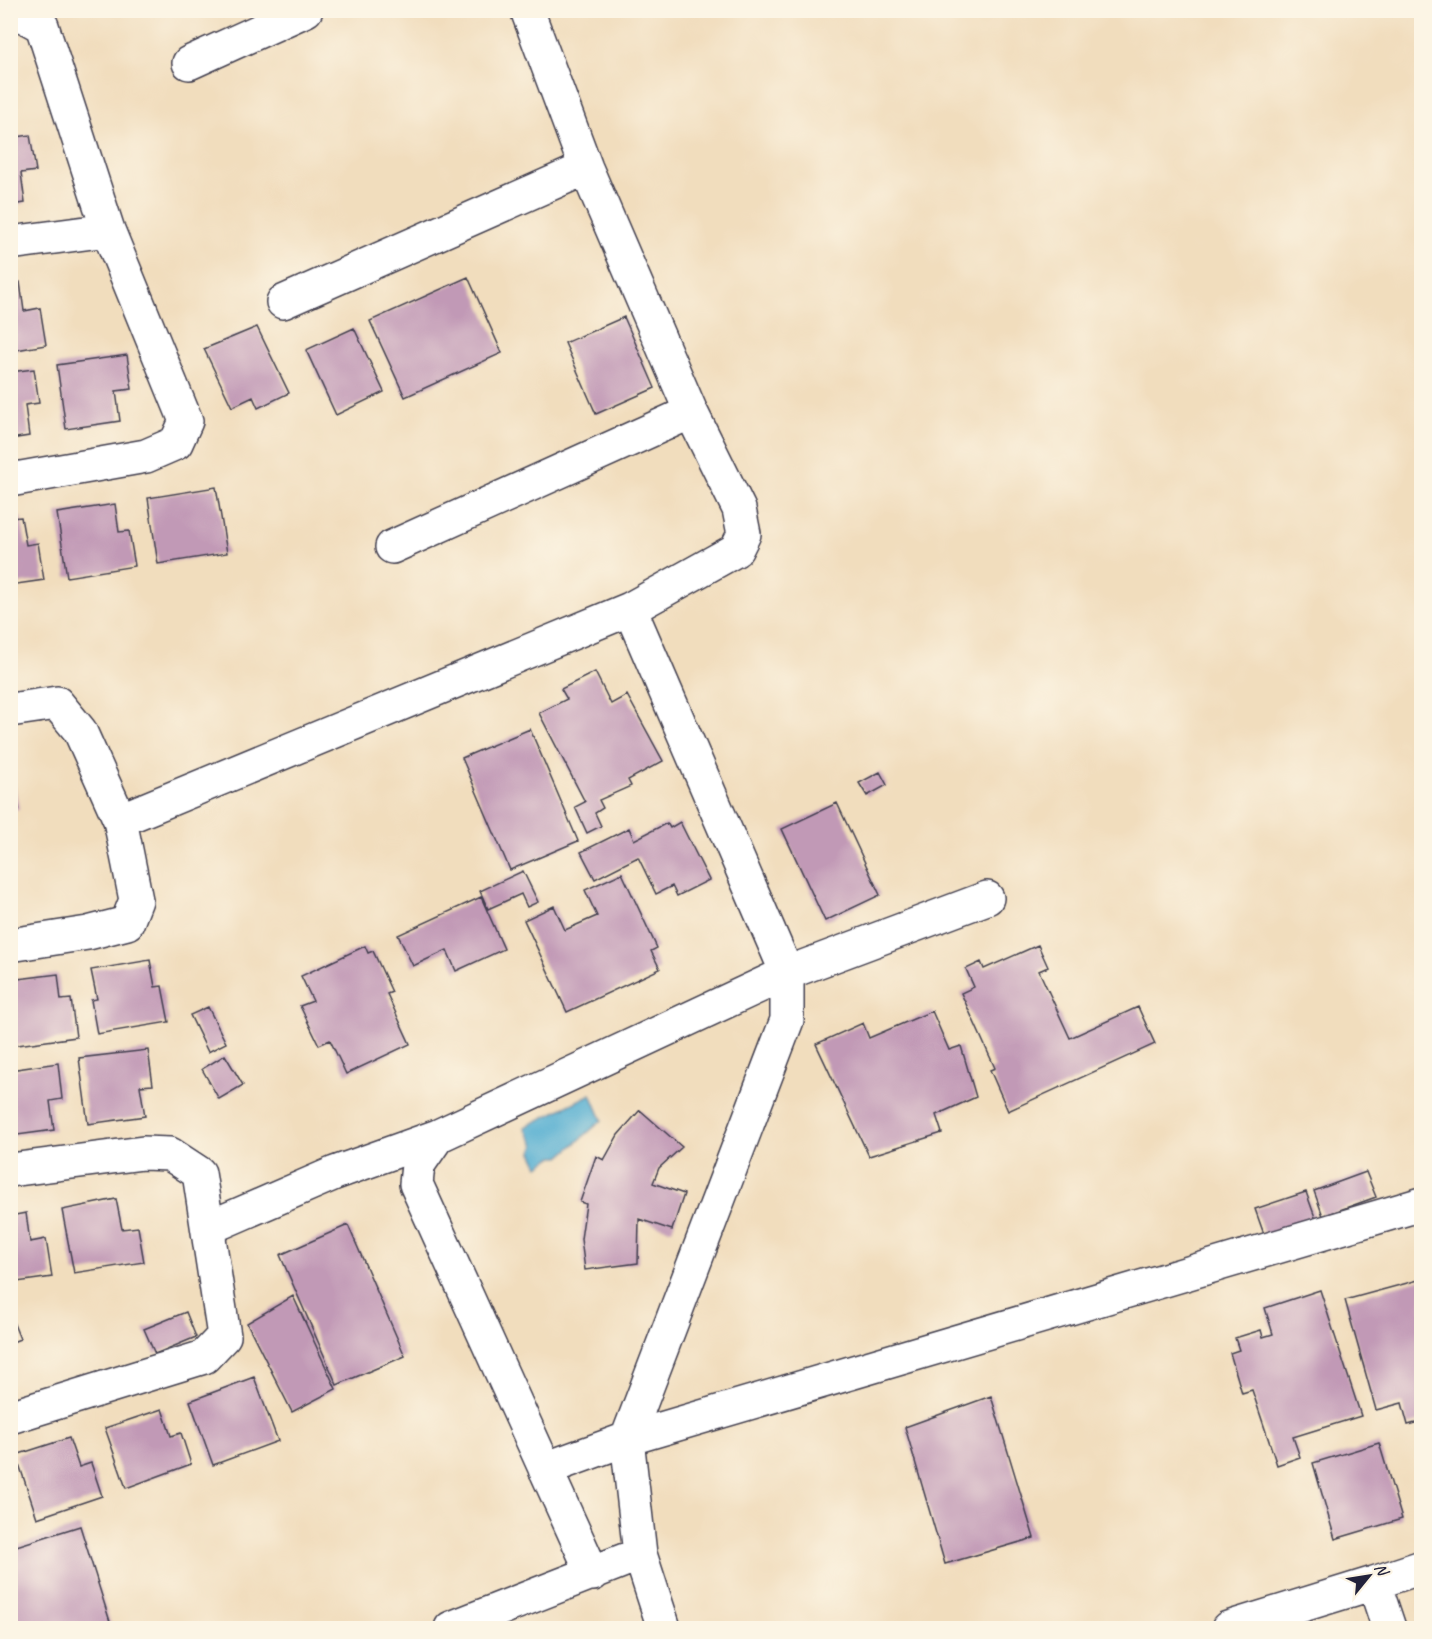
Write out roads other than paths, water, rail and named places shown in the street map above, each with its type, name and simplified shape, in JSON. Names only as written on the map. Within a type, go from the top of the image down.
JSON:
[{"type":"street","points":[[189,63],[306,10]]},
{"type":"street","points":[[120,820],[630,609],[736,550],[744,534],[739,509],[691,412],[586,168],[527,10]]},
{"type":"street","points":[[10,11],[17,12],[42,26],[108,230],[186,421],[176,443],[146,456],[10,480]]},
{"type":"street","points":[[283,303],[586,168]]},
{"type":"street","points":[[10,243],[108,230]]},
{"type":"street","points":[[392,547],[691,412]]},
{"type":"street","points":[[630,609],[787,973],[786,1020],[627,1438],[640,1554],[663,1629]]},
{"type":"street","points":[[10,710],[57,703],[80,731],[120,820],[136,900],[127,923],[88,933],[10,945]]},
{"type":"street","points":[[208,1228],[335,1173],[438,1136],[787,973],[987,898]]},
{"type":"street","points":[[438,1136],[418,1165],[416,1184],[593,1574]]},
{"type":"street","points":[[10,1170],[142,1153],[170,1154],[200,1173],[224,1336],[204,1357],[10,1417]]},
{"type":"street","points":[[545,1469],[627,1438],[1422,1204]]},
{"type":"street","points":[[451,1629],[640,1554]]},
{"type":"street","points":[[1228,1629],[1422,1567]]},
{"type":"street","points":[[1374,1583],[1389,1629]]},
{"type":"water","points":[[591,1094],[602,1120],[560,1157],[552,1157],[539,1166],[532,1152],[535,1145],[525,1127]]}]
